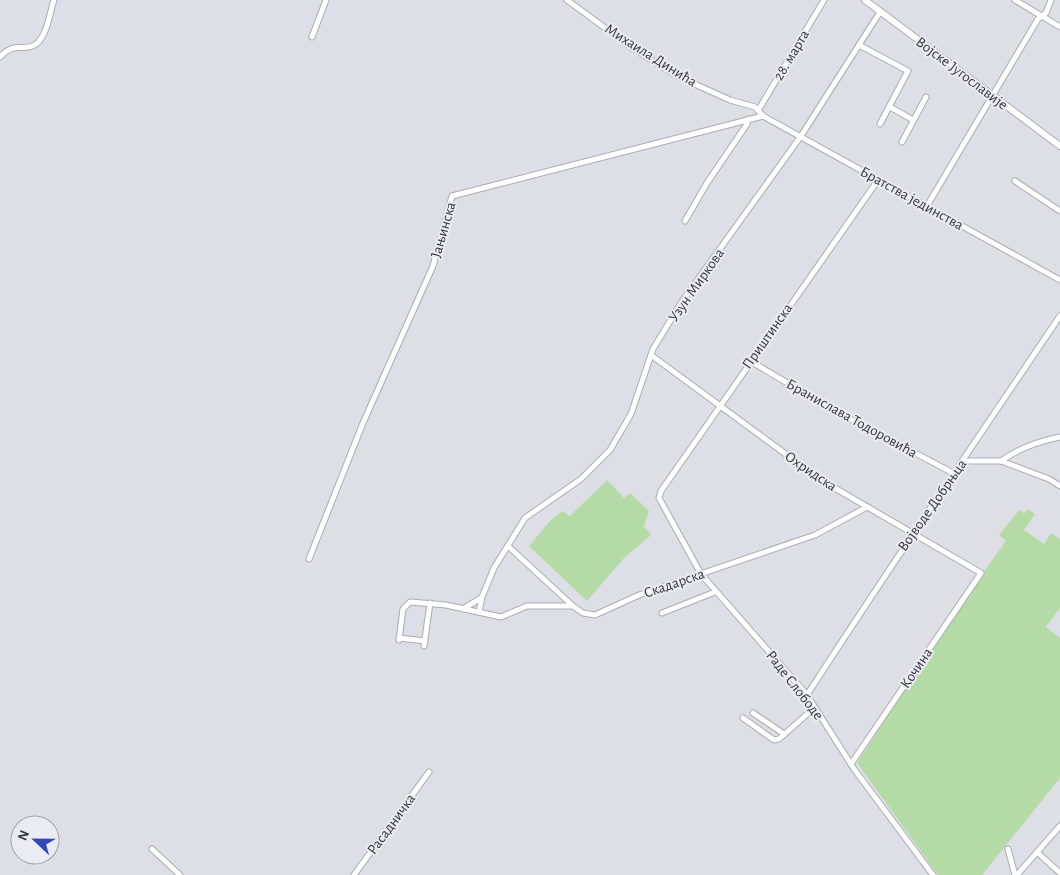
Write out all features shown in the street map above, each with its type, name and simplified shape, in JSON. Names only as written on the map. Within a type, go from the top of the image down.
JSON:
[{"type":"main road","name":"Војске Југославије","points":[[865,0],[1060,146]]},
{"type":"street","points":[[0,57],[9,49],[31,46],[39,41],[54,0]]},
{"type":"street","points":[[312,37],[326,0]]},
{"type":"street","name":"Михаила Динића","points":[[567,0],[631,46],[680,77],[730,100],[759,109]]},
{"type":"street","name":"28. марта","points":[[759,109],[824,0]]},
{"type":"street","points":[[1015,0],[1060,27]]},
{"type":"street","points":[[927,206],[991,95],[1051,0]]},
{"type":"street","name":"Узун Миркова","points":[[479,612],[482,597],[494,568],[526,518],[581,479],[610,450],[631,414],[651,355],[681,303],[801,136],[880,12]]},
{"type":"street","points":[[859,45],[908,70],[880,124]]},
{"type":"street","points":[[902,142],[926,97]]},
{"type":"street","points":[[890,107],[914,120]]},
{"type":"street","points":[[759,109],[763,116]]},
{"type":"street","name":"Братства јединства","points":[[763,116],[1060,280]]},
{"type":"street","name":"Јањинска","points":[[309,559],[363,423],[434,266],[452,196],[763,116]]},
{"type":"street","points":[[685,221],[707,182],[747,124],[748,119]]},
{"type":"street","name":"Приштинска","points":[[659,495],[750,361],[878,180]]},
{"type":"street","points":[[1015,181],[1060,211]]},
{"type":"street","name":"Војводе Добрњца","points":[[806,696],[911,534],[955,474],[1060,316]]},
{"type":"street","name":"Охридска","points":[[651,355],[821,480],[981,573]]},
{"type":"street","name":"Бранислава Тодоровића","points":[[750,361],[837,412],[955,474]]},
{"type":"street","points":[[1001,461],[1036,444],[1060,437]]},
{"type":"street","points":[[963,461],[1001,461],[1049,479],[1060,486]]},
{"type":"street","name":"Раде Слободе","points":[[659,495],[701,574],[806,696],[851,764],[933,875]]},
{"type":"street","name":"Скадарска","points":[[430,603],[424,643],[399,639],[405,605],[410,602],[430,603],[501,617],[532,605],[573,606],[583,613],[595,615],[639,595],[815,535],[867,507]]},
{"type":"street","points":[[508,546],[573,606]]},
{"type":"street","name":"Кочина","points":[[851,764],[981,573]]},
{"type":"street","points":[[662,613],[715,592]]},
{"type":"street","points":[[462,609],[482,597]]},
{"type":"street","points":[[743,718],[774,740],[784,734],[814,708]]},
{"type":"street","points":[[752,713],[784,734]]},
{"type":"street","name":"Расадничка","points":[[354,875],[429,772]]},
{"type":"street","points":[[1008,850],[1016,875],[1038,853],[1060,826]]},
{"type":"street","points":[[152,849],[180,875]]},
{"type":"street","points":[[1038,853],[1060,873]]},
{"type":"green space","points":[[607,480],[624,498],[630,493],[649,511],[644,526],[651,535],[624,558],[587,601],[529,546],[550,521],[562,511],[570,516]]},
{"type":"green space","points":[[1028,509],[1035,514],[1024,530],[1044,544],[1051,533],[1060,539],[1060,608],[1046,627],[1060,638],[1060,778],[982,875],[938,875],[857,763],[970,591],[1006,541],[999,535],[1019,510],[1024,513]]}]
